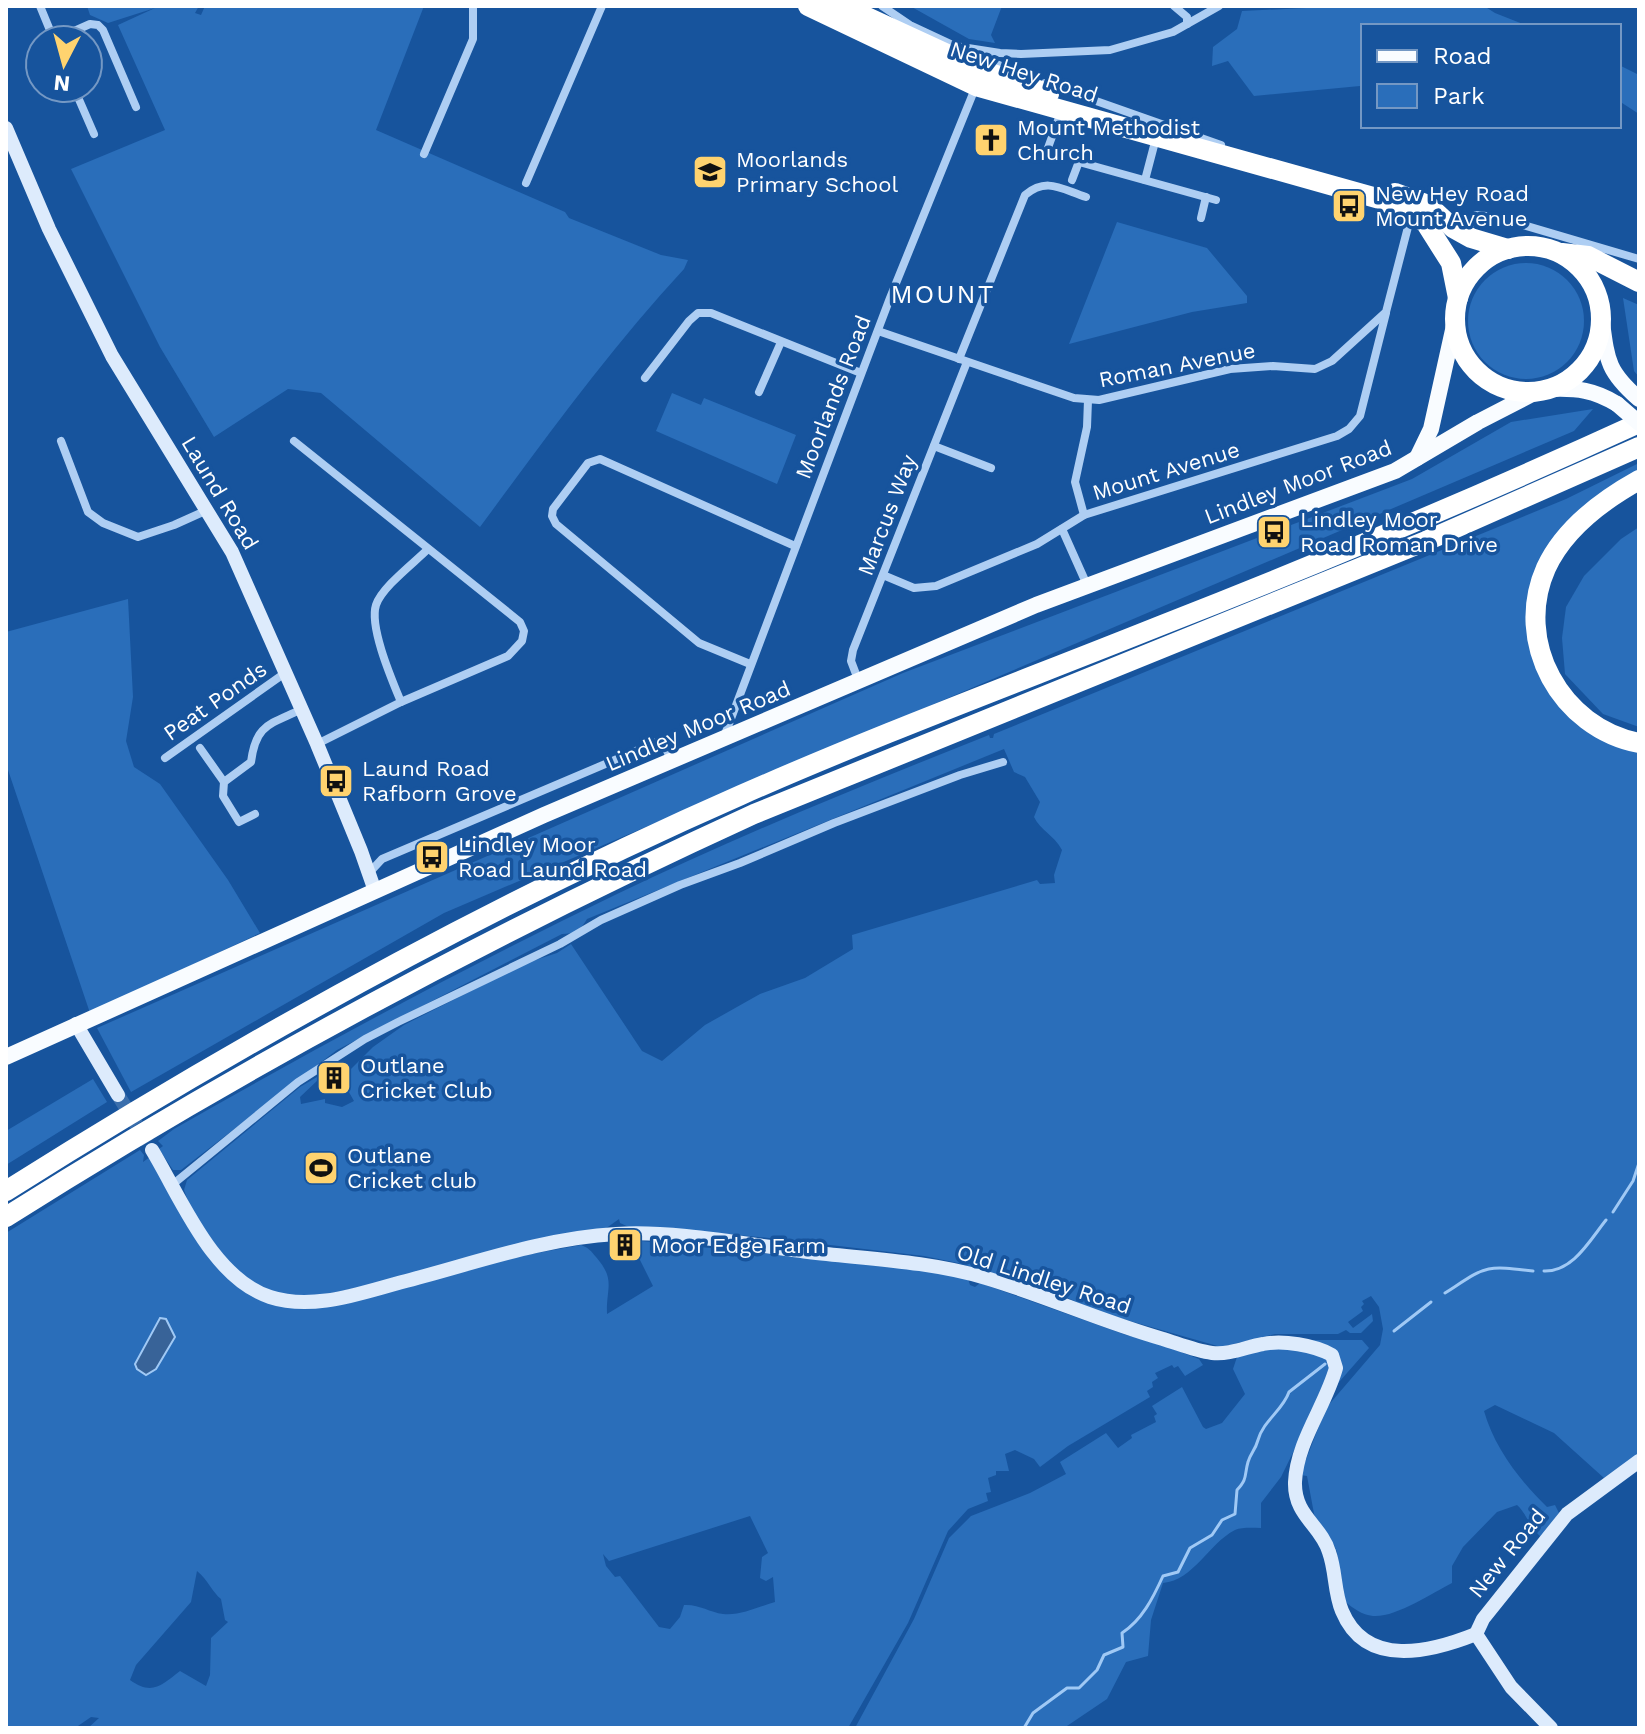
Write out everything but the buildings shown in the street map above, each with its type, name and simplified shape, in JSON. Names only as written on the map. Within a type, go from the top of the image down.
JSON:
[{"type":"highway","name":"New Hey Road","points":[[808,6],[839,11],[979,78],[1061,111],[1380,199],[1425,222],[1451,263],[1458,298]]},
{"type":"highway","name":"New Hey Road","points":[[979,78],[1388,190],[1428,205],[1453,228],[1465,234],[1508,249]]},
{"type":"highway","points":[[1451,263],[1465,234]]},
{"type":"highway","points":[[1558,252],[1581,268],[1600,302],[1602,322],[1595,349],[1585,366],[1568,380],[1544,390],[1515,391],[1493,383],[1476,370],[1465,355],[1455,321],[1458,298],[1472,272],[1482,263],[1508,249],[1526,246],[1588,256],[1639,282]]},
{"type":"highway","points":[[6,1191],[124,1117],[408,956],[636,842],[878,737],[1379,536],[1639,423]]},
{"type":"highway","points":[[6,1217],[118,1146],[273,1055],[422,975],[677,849],[754,814],[1426,541],[1639,447]]},
{"type":"highway","points":[[1639,480],[1602,503],[1562,542],[1547,566],[1540,588],[1536,623],[1543,661],[1559,693],[1573,710],[1605,732],[1639,743]]},
{"type":"main road","name":"Lindley Moor Road","points":[[1416,460],[1431,429],[1455,321]]},
{"type":"main road","points":[[1602,322],[1607,361],[1634,395]]},
{"type":"main road","points":[[1544,390],[1576,388],[1598,393],[1639,423]]},
{"type":"main road","name":"Lindley Moor Road","points":[[6,1057],[375,891],[1036,605],[1374,479],[1416,460],[1478,422],[1544,390]]},
{"type":"street","points":[[424,154],[473,39],[473,6]]},
{"type":"street","points":[[526,183],[602,6]]},
{"type":"street","points":[[882,6],[910,25],[955,46],[1000,53],[1110,50],[1173,32],[1219,6]]},
{"type":"street","points":[[1174,6],[1187,17],[1187,24]]},
{"type":"street","points":[[104,32],[136,107]]},
{"type":"street","name":"New Hey Road","points":[[955,46],[1026,77],[1221,145]]},
{"type":"street","name":"Moorlands Road","points":[[724,739],[861,373],[979,78]]},
{"type":"street","points":[[81,104],[94,134]]},
{"type":"street","points":[[1045,156],[1061,111]]},
{"type":"street","name":"Laund Road","points":[[6,128],[49,229],[112,356],[232,552],[317,744],[375,891]]},
{"type":"street","points":[[1145,180],[1156,138]]},
{"type":"street","points":[[1072,180],[1083,151]]},
{"type":"street","points":[[1079,162],[1211,198],[1201,218]]},
{"type":"street","name":"Marcus Way","points":[[859,682],[851,661],[853,650],[934,446],[1025,195],[1036,185],[1049,184],[1086,197]]},
{"type":"street","points":[[1465,234],[1476,215],[1496,217],[1639,259]]},
{"type":"street","points":[[1386,312],[1408,227]]},
{"type":"street","name":"Roman Avenue","points":[[878,331],[1088,400],[1099,400],[1240,367],[1315,369],[1332,361],[1386,312]]},
{"type":"street","name":"Mount Avenue","points":[[883,575],[914,588],[925,589],[1037,544],[1084,515],[1337,436],[1349,429],[1360,416],[1386,312]]},
{"type":"street","points":[[645,378],[698,313],[711,313],[861,373]]},
{"type":"street","points":[[759,392],[781,342]]},
{"type":"street","points":[[1084,515],[1075,482],[1087,427],[1088,400]]},
{"type":"street","points":[[61,441],[85,505],[103,523],[138,537],[205,511]]},
{"type":"street","points":[[294,441],[520,622],[524,631],[522,641],[508,656],[401,702],[317,744]]},
{"type":"street","points":[[934,446],[991,468]]},
{"type":"street","points":[[750,664],[699,643],[556,524],[553,509],[588,463],[600,459],[795,546]]},
{"type":"street","points":[[1062,529],[1087,586]]},
{"type":"street","points":[[401,702],[383,658],[376,605],[382,595],[428,549]]},
{"type":"street","name":"Peat Ponds","points":[[165,758],[285,673]]},
{"type":"street","points":[[224,782],[251,762],[254,739],[265,727],[302,709]]},
{"type":"street","points":[[369,873],[382,859],[657,742],[664,745],[672,761]]},
{"type":"street","points":[[200,748],[224,782],[223,796],[239,822],[255,814]]},
{"type":"street","points":[[172,1185],[298,1082],[365,1039],[398,1022],[560,944],[601,920],[680,885],[960,775],[1003,762]]},
{"type":"street","points":[[76,1024],[118,1095]]},
{"type":"street","name":"Old Lindley Road","points":[[152,1150],[200,1231],[230,1274],[259,1293],[284,1301],[330,1300],[545,1246],[616,1234],[645,1235],[948,1269],[1016,1288],[1125,1329],[1212,1353],[1269,1343],[1321,1350],[1332,1355],[1336,1368],[1301,1451],[1295,1490],[1300,1510],[1328,1548],[1337,1596],[1345,1618],[1370,1642],[1383,1649],[1401,1652],[1431,1649],[1476,1634]]},
{"type":"street","name":"New Road","points":[[1551,1728],[1511,1687],[1476,1634],[1483,1619],[1567,1514],[1639,1461]]},
{"type":"green space","points":[[87,6],[199,6],[195,13],[201,15],[205,6],[424,6],[376,130],[565,212],[569,218],[661,255],[688,260],[684,269],[578,395],[480,527],[321,393],[288,389],[214,437],[160,347],[71,169],[165,130],[118,25],[155,8],[108,23],[90,15]]},
{"type":"green space","points":[[910,6],[1002,6],[991,35],[995,43],[969,39]]},
{"type":"green space","points":[[1348,6],[1484,6],[1523,24],[1361,24],[1360,86],[1254,96],[1228,61],[1212,66],[1213,47],[1237,29],[1242,11]]},
{"type":"green space","points":[[1621,66],[1639,75],[1639,114],[1621,102]]},
{"type":"green space","points":[[1117,222],[1207,248],[1247,296],[1247,303],[1192,312],[1069,344]]},
{"type":"green space","points":[[1526,263],[1548,268],[1567,280],[1579,299],[1584,321],[1579,343],[1567,362],[1548,374],[1526,379],[1504,374],[1485,362],[1473,343],[1468,321],[1473,299],[1485,280],[1504,268]]},
{"type":"green space","points":[[1623,298],[1639,305],[1639,377],[1634,371]]},
{"type":"green space","points":[[672,393],[701,405],[704,398],[796,435],[777,484],[656,431]]},
{"type":"green space","points":[[1593,409],[1574,431],[444,913],[131,1092],[97,1028],[903,673],[1412,479],[1511,422]]},
{"type":"green space","points":[[1639,463],[1639,475],[1540,573],[1545,678],[1639,749],[1639,1455],[1604,1478],[1554,1433],[1495,1405],[1484,1411],[1494,1438],[1518,1475],[1547,1507],[1555,1505],[1559,1513],[1541,1537],[1517,1505],[1497,1512],[1463,1547],[1452,1566],[1452,1583],[1402,1609],[1373,1616],[1361,1613],[1344,1601],[1337,1552],[1312,1521],[1315,1519],[1307,1476],[1300,1475],[1326,1408],[1380,1345],[1383,1329],[1379,1307],[1371,1296],[1362,1301],[1363,1311],[1348,1322],[1353,1328],[1372,1314],[1373,1321],[1361,1333],[1346,1330],[1338,1334],[1275,1334],[1221,1347],[1102,1313],[1047,1289],[958,1263],[924,1256],[779,1239],[667,1228],[631,1228],[620,1223],[619,1219],[605,1229],[305,1298],[266,1291],[230,1265],[192,1212],[184,1190],[187,1180],[300,1087],[317,1077],[319,1079],[300,1097],[301,1104],[325,1099],[325,1103],[342,1107],[354,1101],[334,1066],[351,1069],[373,1047],[404,1025],[526,963],[557,953],[571,944],[642,1051],[662,1061],[705,1025],[760,994],[805,978],[853,949],[852,935],[1037,880],[1040,884],[1055,883],[1054,875],[1062,850],[1034,817],[1040,802],[1025,777],[1014,772],[1004,749],[587,919],[577,931],[562,934],[337,1050],[181,1170],[173,1170],[159,1149],[163,1146],[158,1141],[174,1129],[283,1068],[504,950],[617,894],[848,792],[989,735],[993,738],[994,734],[1566,499]]},
{"type":"green space","points":[[1639,527],[1639,727],[1603,714],[1565,674],[1562,638],[1566,607],[1584,576],[1621,539]]},
{"type":"green space","points":[[128,599],[133,697],[126,741],[134,767],[160,784],[228,880],[260,933],[90,1013],[6,764],[6,632]]},
{"type":"green space","points":[[93,1079],[107,1102],[6,1165],[6,1131]]},
{"type":"green space","points":[[140,1150],[144,1155],[143,1162],[150,1157],[219,1269],[290,1306],[581,1245],[591,1251],[606,1272],[609,1284],[607,1314],[653,1286],[636,1252],[641,1251],[641,1241],[916,1269],[968,1279],[970,1285],[975,1287],[980,1283],[1126,1335],[1152,1341],[1199,1359],[1203,1365],[1185,1376],[1178,1366],[1174,1368],[1172,1365],[1155,1373],[1158,1378],[1147,1391],[1150,1397],[1068,1446],[1040,1467],[1034,1459],[1015,1450],[1005,1454],[1009,1471],[996,1471],[996,1475],[988,1478],[991,1492],[986,1493],[988,1501],[968,1509],[948,1531],[908,1623],[848,1728],[88,1728],[99,1718],[91,1717],[75,1728],[6,1728],[6,1233]],"holes":[[[160,1319],[175,1337],[156,1369],[138,1358]],[[750,1516],[768,1553],[762,1557],[760,1578],[766,1581],[773,1577],[775,1602],[729,1614],[684,1605],[680,1617],[670,1629],[659,1627],[620,1576],[615,1577],[606,1566],[603,1554],[609,1561]],[[197,1571],[221,1599],[228,1622],[211,1638],[210,1675],[206,1686],[180,1671],[151,1688],[130,1680],[136,1665],[191,1602]]]},
{"type":"green space","points":[[1279,1340],[1362,1340],[1369,1348],[1332,1390],[1341,1365],[1324,1354],[1333,1371],[1281,1477],[1261,1503],[1261,1528],[1235,1530],[1184,1575],[1163,1583],[1151,1620],[1148,1656],[1126,1662],[1107,1699],[1064,1728],[855,1728],[914,1619],[949,1538],[971,1516],[1030,1493],[1066,1474],[1060,1462],[1106,1433],[1118,1448],[1132,1438],[1131,1435],[1156,1422],[1154,1416],[1157,1414],[1152,1406],[1182,1387],[1203,1427],[1206,1429],[1222,1423],[1245,1394],[1233,1369],[1238,1354]]},
{"type":"shaded area","points":[[160,1318],[166,1319],[175,1337],[156,1369],[146,1375],[135,1364]]},
{"type":"waterway","points":[[1613,1212],[1633,1181],[1639,1163]]},
{"type":"waterway","points":[[1544,1271],[1554,1270],[1572,1261],[1606,1220]]},
{"type":"waterway","points":[[1445,1293],[1486,1270],[1533,1271]]},
{"type":"waterway","points":[[1394,1331],[1431,1302]]},
{"type":"waterway","points":[[1024,1728],[1033,1713],[1067,1688],[1079,1688],[1097,1670],[1104,1655],[1123,1647],[1122,1633],[1141,1615],[1163,1576],[1178,1572],[1190,1548],[1212,1535],[1222,1520],[1235,1514],[1237,1490],[1244,1480],[1249,1459],[1264,1427],[1289,1392],[1325,1364]]},
{"type":"tunnel","points":[[118,1095],[152,1150]]},
{"type":"place","name":"Mount Methodist Church","points":[[991,140]]},
{"type":"place","name":"Moorlands Primary School","points":[[710,172]]},
{"type":"place","name":"New Hey Road Mount Avenue","points":[[1349,206]]},
{"type":"place","name":"Lindley Moor Road Roman Drive","points":[[1274,532]]},
{"type":"place","name":"Laund Road Rafborn Grove","points":[[336,781]]},
{"type":"place","name":"Lindley Moor Road Laund Road","points":[[432,857]]},
{"type":"place","name":"Outlane Cricket Club","points":[[334,1078]]},
{"type":"place","name":"Outlane Cricket club","points":[[321,1168]]},
{"type":"place","name":"Moor Edge Farm","points":[[625,1245]]},
{"type":"district","name":"MOUNT","points":[[943,294]]}]
